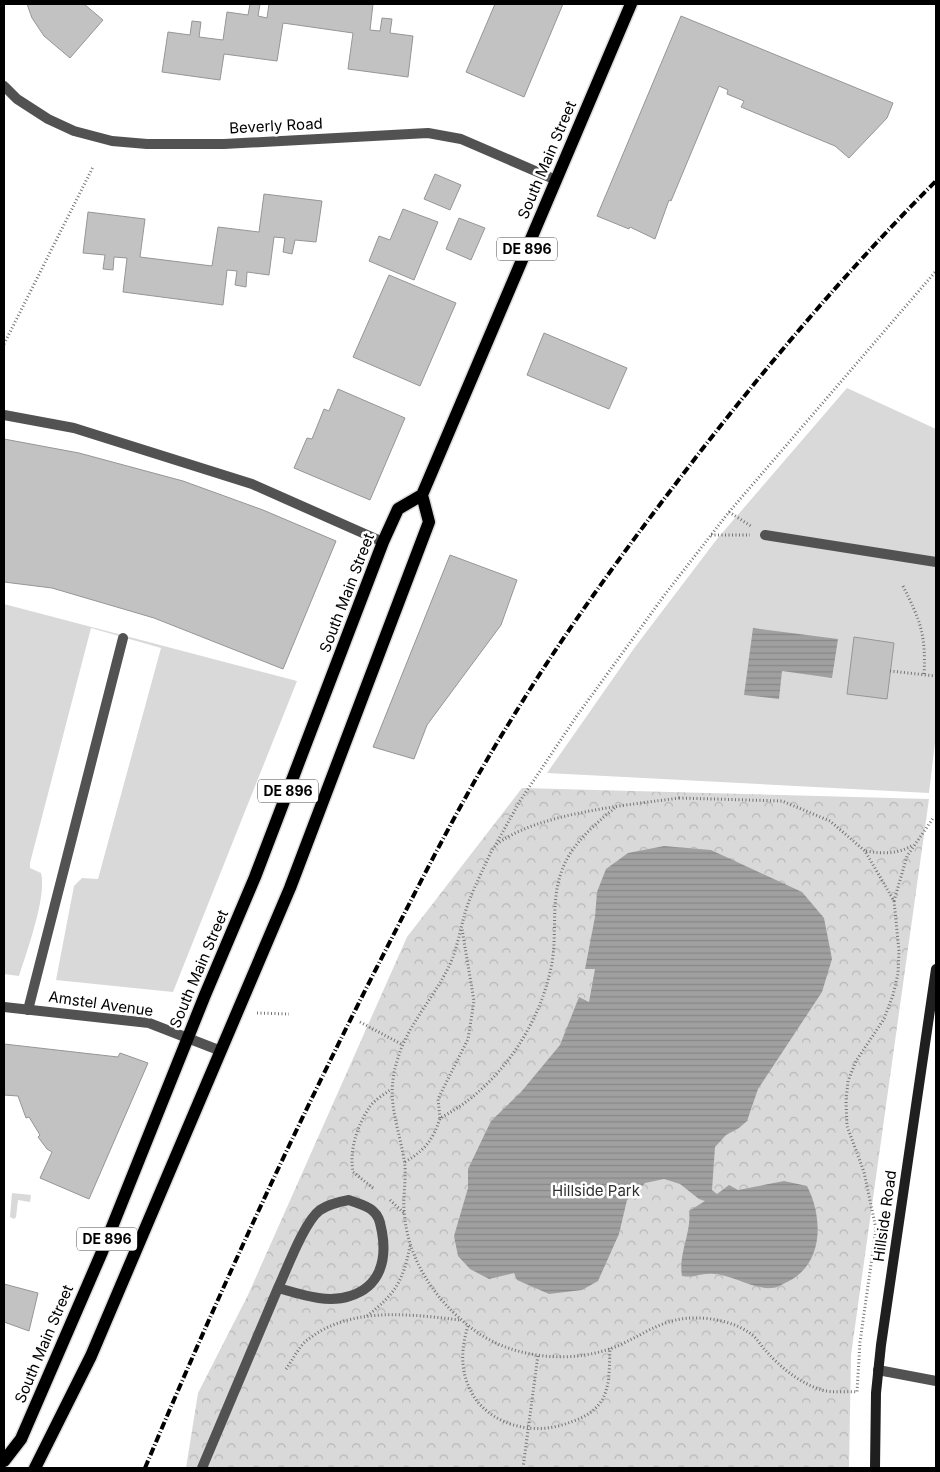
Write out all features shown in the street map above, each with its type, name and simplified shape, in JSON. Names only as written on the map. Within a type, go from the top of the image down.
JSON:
[{"type":"main road","name":"South Main Street","points":[[4,1461],[21,1439],[102,1252],[265,852],[383,542],[398,509],[422,495],[631,4]]},
{"type":"main road","name":"DE 896","points":[[35,1468],[91,1356],[290,888],[429,522],[422,495]]},
{"type":"street","name":"Beverly Road","points":[[4,86],[17,99],[48,120],[97,138],[138,143],[198,144],[428,133],[461,139],[556,180]]},
{"type":"street","points":[[4,415],[74,428],[252,484],[383,542]]},
{"type":"street","points":[[765,535],[936,562]]},
{"type":"street","points":[[28,1010],[123,638]]},
{"type":"street","name":"Hillside Road","points":[[875,1468],[878,1370],[936,980],[936,969]]},
{"type":"street","name":"Amstel Avenue","points":[[4,1007],[149,1023],[221,1050]]},
{"type":"street","points":[[202,1468],[278,1288],[309,1222],[319,1211],[333,1203],[349,1200],[373,1210],[380,1219],[384,1254],[381,1269],[373,1282],[362,1291],[348,1297],[333,1299],[318,1298],[278,1288]]},
{"type":"street","points":[[878,1370],[936,1381]]},
{"type":"path","points":[[4,344],[93,167]]},
{"type":"path","points":[[934,817],[914,844],[900,874],[894,900],[899,951],[898,974],[893,996],[884,1020],[856,1061],[848,1080],[846,1101],[847,1126],[864,1172],[876,1229],[860,1342],[857,1392],[823,1390],[794,1376],[768,1354],[752,1334],[734,1324],[697,1318],[674,1320],[654,1326],[619,1346],[577,1355],[538,1355],[507,1347],[476,1332],[448,1309],[417,1263],[405,1228],[405,1162],[390,1090],[399,1054],[436,993],[453,956],[466,910],[495,846],[520,801],[576,717],[626,646],[711,535],[936,271]]},
{"type":"path","points":[[729,512],[765,535]]},
{"type":"path","points":[[711,535],[765,535]]},
{"type":"path","points":[[903,586],[922,627],[925,642],[924,675]]},
{"type":"path","points":[[890,671],[936,676]]},
{"type":"path","points":[[495,846],[522,832],[554,820],[616,806],[679,798],[782,801],[830,822],[865,851],[894,900]]},
{"type":"path","points":[[440,1118],[456,1109],[481,1090],[502,1067],[527,1031],[545,988],[552,963],[555,893],[561,871],[573,850],[592,827],[616,806]]},
{"type":"path","points":[[865,851],[891,853],[902,851],[914,844]]},
{"type":"path","points":[[405,1162],[427,1146],[434,1136],[440,1118],[438,1099],[468,1040],[474,1001],[462,926]]},
{"type":"path","points":[[256,1013],[288,1014]]},
{"type":"path","points":[[360,1022],[403,1045]]},
{"type":"path","points":[[379,1193],[353,1172],[351,1162],[352,1147],[369,1107],[390,1090]]},
{"type":"path","points":[[387,1198],[404,1214]]},
{"type":"path","points":[[286,1369],[304,1342],[333,1324],[366,1316],[400,1313],[461,1320]]},
{"type":"path","points":[[468,1326],[462,1350],[468,1386],[480,1404],[495,1417],[527,1429],[558,1427],[586,1416],[600,1403],[608,1382],[610,1348]]},
{"type":"path","points":[[523,1468],[538,1355]]},
{"type":"green space","points":[[847,388],[936,429],[936,734],[929,793],[547,773],[635,647],[717,539]]},
{"type":"green space","points":[[4,604],[297,681],[173,992],[56,980],[74,886],[82,878],[98,879],[161,648],[91,628],[30,863],[30,868],[41,873],[42,883],[39,909],[19,976],[4,974]]},
{"type":"green space","name":"Hillside Park","points":[[522,788],[929,799],[851,1355],[849,1468],[186,1468],[198,1393],[248,1295],[407,937]]},
{"type":"green space","points":[[12,1193],[31,1195],[30,1202],[18,1200],[16,1217],[14,1219],[10,1217]]},
{"type":"shaded area","points":[[753,628],[838,639],[832,678],[782,671],[779,699],[744,695]]},
{"type":"shaded area","points":[[664,846],[711,850],[802,892],[824,918],[832,959],[822,992],[758,1089],[747,1121],[726,1135],[715,1147],[712,1190],[717,1194],[729,1185],[738,1190],[784,1181],[807,1186],[816,1211],[818,1225],[814,1251],[809,1263],[800,1273],[774,1288],[764,1288],[716,1274],[682,1276],[681,1267],[689,1227],[689,1211],[705,1201],[699,1199],[680,1184],[664,1179],[645,1183],[627,1200],[619,1234],[598,1281],[582,1290],[549,1294],[517,1280],[514,1273],[489,1279],[470,1269],[458,1256],[454,1236],[468,1188],[468,1169],[491,1121],[521,1092],[560,1045],[579,997],[589,1002],[595,969],[585,969],[595,917],[597,892],[606,869],[628,853]]},
{"type":"building","points":[[27,4],[84,4],[103,20],[70,58],[44,36],[32,18]]},
{"type":"building","points":[[250,4],[260,4],[258,16],[267,18],[269,4],[373,4],[370,30],[380,31],[382,18],[392,19],[390,33],[413,36],[408,77],[348,69],[353,33],[283,23],[277,61],[224,54],[220,80],[162,72],[168,32],[190,35],[192,21],[201,22],[199,37],[223,40],[227,12],[248,15]]},
{"type":"building","points":[[495,4],[563,4],[524,97],[466,72]]},
{"type":"building","points":[[681,16],[893,103],[887,118],[849,158],[835,146],[741,107],[744,101],[727,94],[728,90],[719,86],[671,201],[669,200],[655,239],[630,227],[629,229],[597,216]]},
{"type":"building","points":[[435,174],[461,185],[450,210],[424,199]]},
{"type":"building","points":[[264,194],[322,201],[316,242],[295,240],[292,254],[283,252],[285,238],[274,237],[269,275],[247,272],[246,287],[235,285],[237,271],[227,270],[223,305],[123,292],[127,258],[114,257],[113,270],[103,269],[105,255],[83,253],[88,212],[145,219],[140,257],[212,266],[218,227],[259,232]]},
{"type":"building","points":[[403,209],[438,222],[414,280],[369,261],[379,236],[390,240]]},
{"type":"building","points":[[459,218],[485,228],[471,260],[446,249]]},
{"type":"building","points":[[389,275],[456,303],[420,386],[353,357]]},
{"type":"building","points":[[544,333],[627,368],[609,409],[527,375]]},
{"type":"building","points":[[338,389],[405,418],[370,500],[294,468],[307,438],[312,439],[324,409],[329,411]]},
{"type":"building","points":[[4,439],[79,453],[183,481],[263,510],[336,541],[283,669],[154,618],[52,588],[4,582]]},
{"type":"building","points":[[450,555],[517,580],[501,625],[427,725],[414,759],[373,747]]},
{"type":"building","points":[[854,637],[894,643],[887,699],[847,694]]},
{"type":"building","points":[[4,1044],[118,1057],[120,1053],[148,1063],[89,1199],[40,1178],[52,1152],[47,1149],[38,1137],[40,1135],[29,1117],[26,1118],[18,1096],[4,1095]]},
{"type":"building","points":[[4,1284],[38,1293],[29,1331],[4,1322]]},
{"type":"railway","points":[[145,1468],[227,1279],[315,1092],[441,843],[511,720],[555,651],[602,583],[700,452],[843,279],[936,181]]}]
